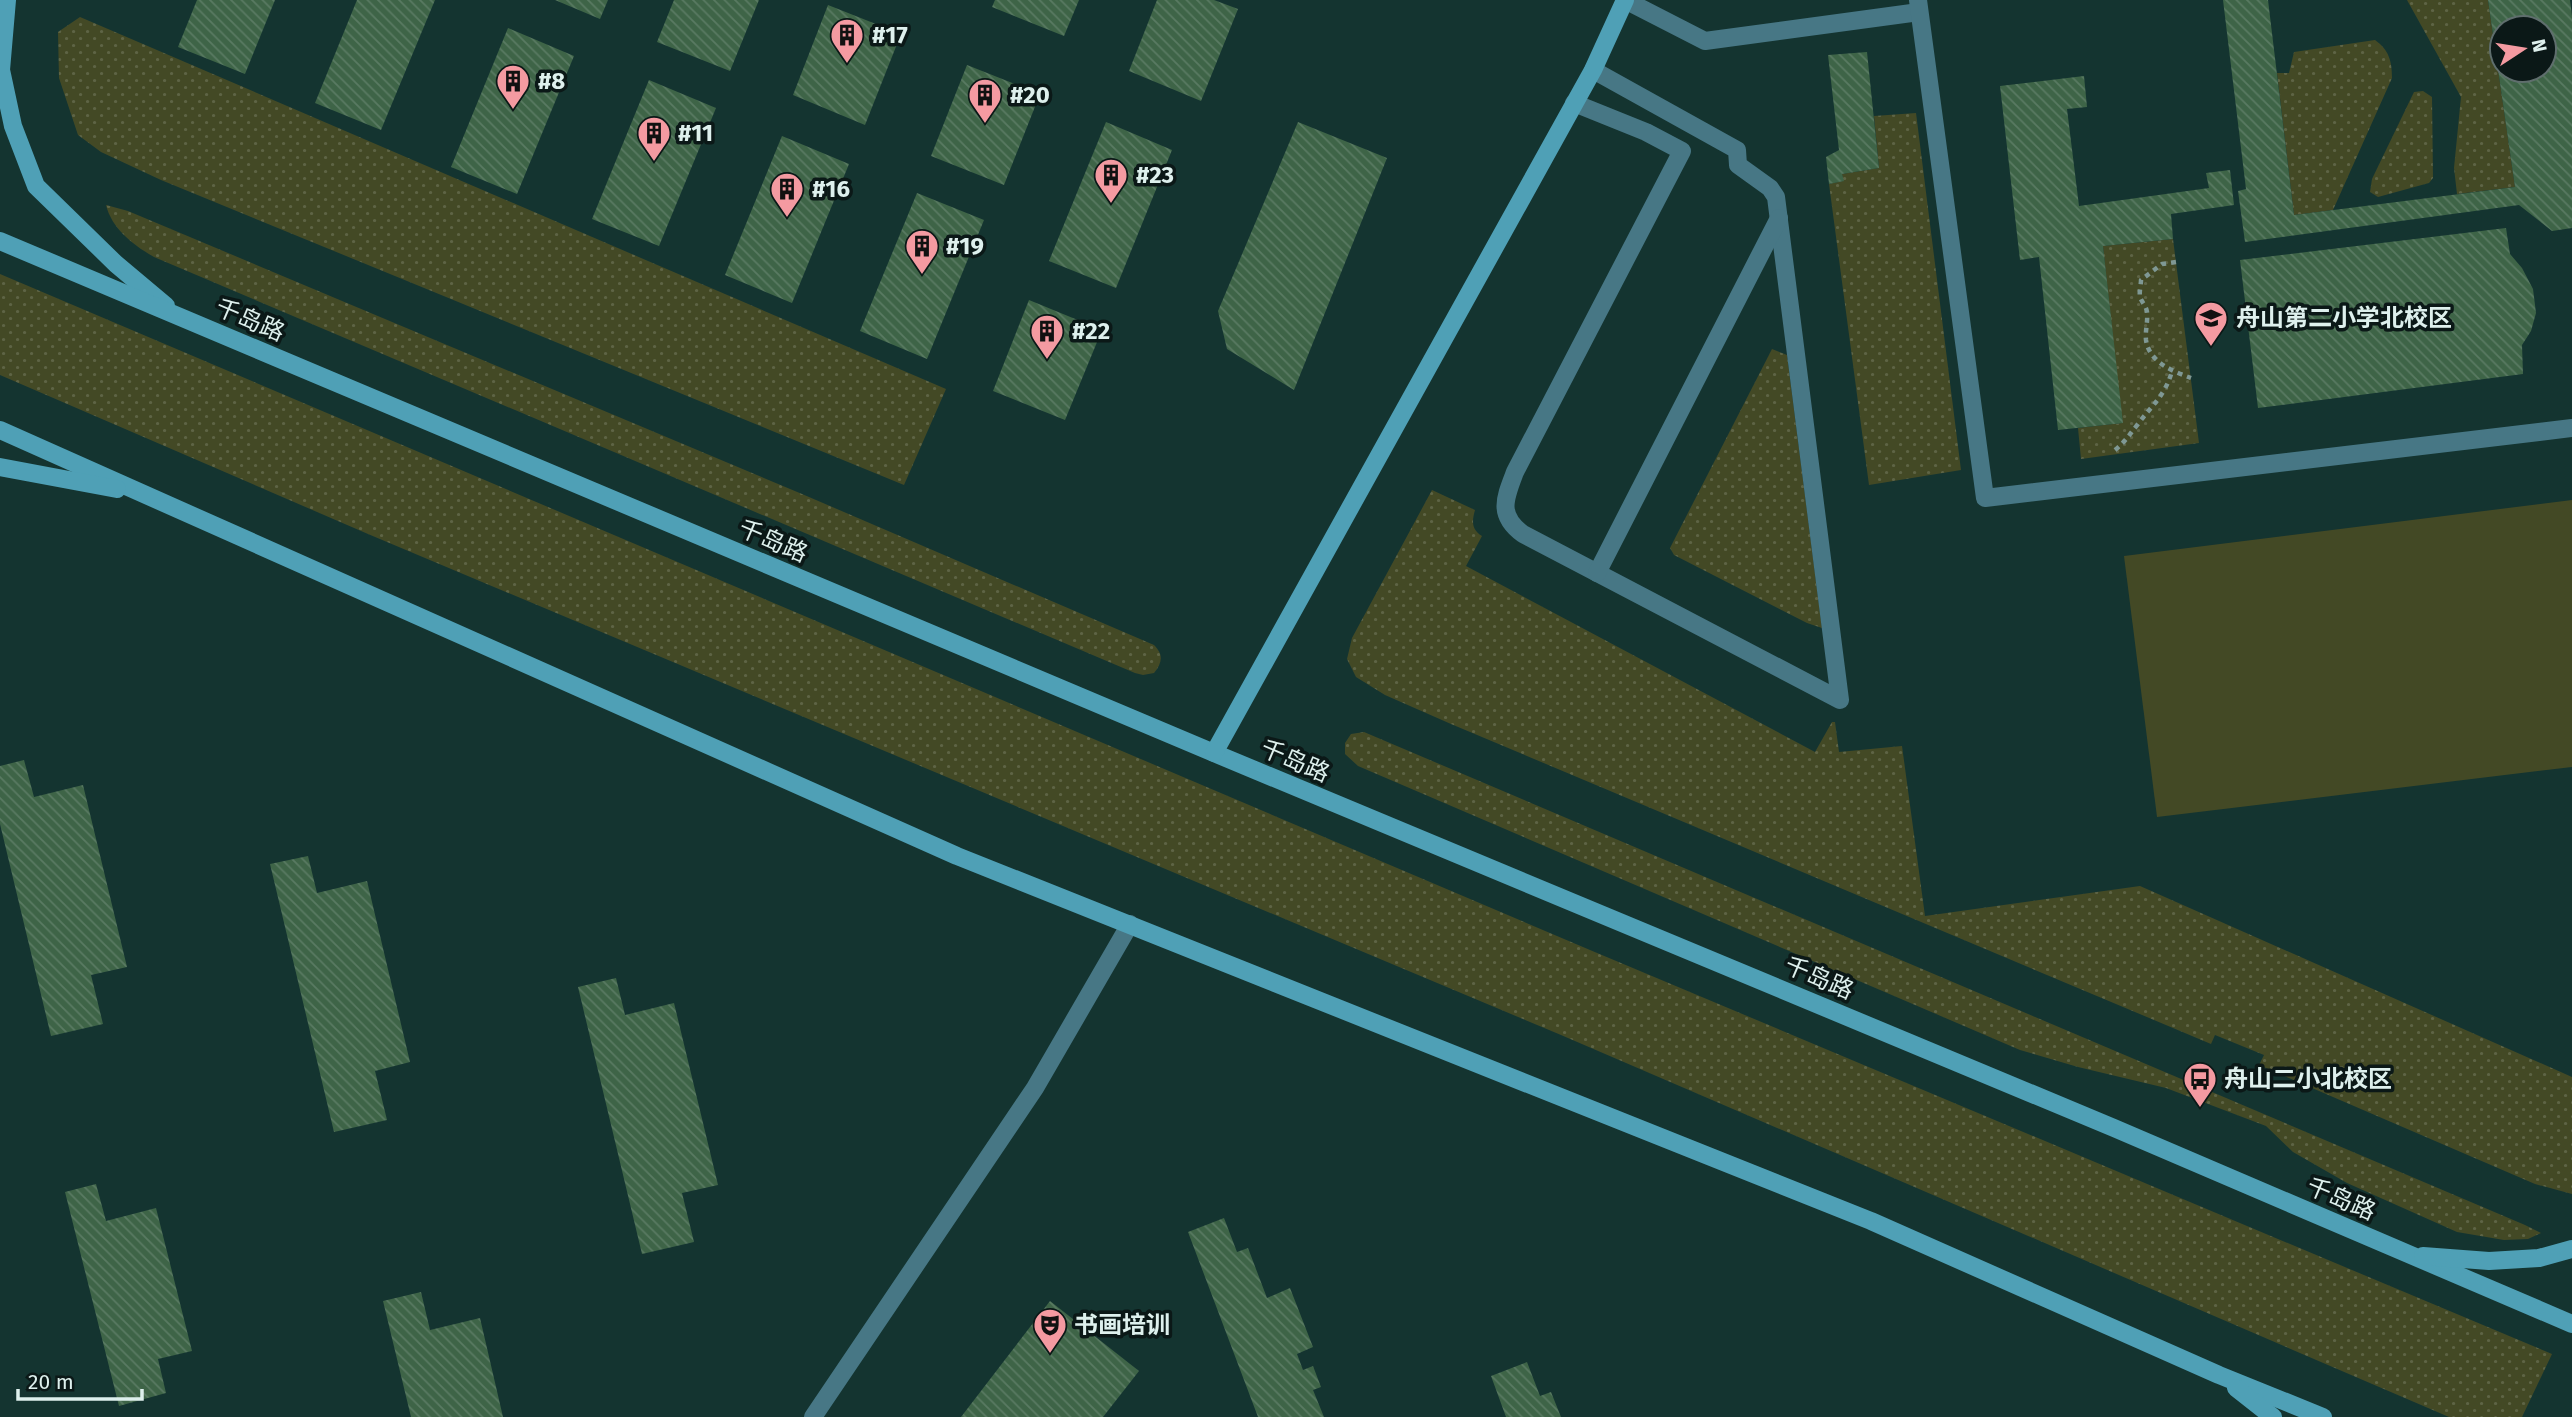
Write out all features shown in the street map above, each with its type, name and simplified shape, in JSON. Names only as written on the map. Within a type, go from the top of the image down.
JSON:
[{"type":"street","points":[[7,0],[1,70],[13,126],[36,186],[116,264],[180,317]]},
{"type":"street","points":[[1214,753],[1593,71],[1625,0],[1705,41],[1919,6],[1985,498],[2572,428]]},
{"type":"street","points":[[1574,103],[1646,132],[1682,151],[1521,460],[1505,499],[1505,509],[1512,526],[1840,700],[1776,197],[1770,188],[1738,165],[1737,150],[1593,71]]},
{"type":"street","points":[[1597,573],[1779,218]]},
{"type":"street","name":"千岛路","points":[[0,241],[1214,753],[2114,1128],[2572,1324]]},
{"type":"street","points":[[0,430],[957,856],[1871,1221],[2219,1375],[2323,1417]]},
{"type":"street","points":[[0,467],[145,494]]},
{"type":"street","points":[[813,1417],[1035,1088],[1130,924]]},
{"type":"street","points":[[2410,1255],[2489,1261],[2539,1258],[2572,1249]]},
{"type":"street","points":[[2219,1375],[2273,1417]]},
{"type":"path","points":[[2176,261],[2162,264],[2141,280],[2140,296],[2146,306],[2148,321],[2145,337],[2148,349],[2160,363],[2191,378]]},
{"type":"path","points":[[2112,483],[2109,455],[2126,441],[2155,407],[2168,385],[2172,371]]},
{"type":"green space","points":[[2407,0],[2488,0],[2488,84],[2500,84],[2515,187],[2457,194],[2454,168],[2461,97]]},
{"type":"green space","points":[[80,17],[946,389],[904,485],[161,180],[101,152],[78,135],[59,78],[58,32]]},
{"type":"green space","points":[[2375,40],[2389,56],[2392,78],[2333,210],[2294,215],[2277,73],[2289,73],[2294,52]]},
{"type":"green space","points":[[2423,91],[2432,97],[2433,178],[2429,183],[2378,197],[2370,192],[2372,179],[2414,92]]},
{"type":"green space","points":[[1916,113],[1961,470],[1869,485],[1829,184],[1843,181],[1842,174],[1879,168],[1874,116]]},
{"type":"green space","points":[[106,205],[128,211],[1154,645],[1161,656],[1159,666],[1154,673],[1135,673],[154,257],[124,236],[113,222]]},
{"type":"green space","points":[[2173,239],[2199,443],[2081,459],[2078,428],[2122,423],[2103,246]]},
{"type":"green space","points":[[0,274],[1590,950],[2552,1354],[2522,1417],[2449,1417],[1561,1035],[368,534],[0,375]]},
{"type":"green space","points":[[1772,349],[1787,355],[1822,628],[1807,623],[1674,555],[1670,548]]},
{"type":"green space","points":[[1432,490],[1475,510],[1473,524],[1482,536],[1466,566],[1815,752],[1832,722],[1835,722],[1839,752],[1902,746],[1925,916],[2140,886],[2572,1077],[2572,1194],[2535,1184],[2259,1065],[2264,1055],[2215,1035],[2211,1044],[1385,695],[1356,677],[1347,659],[1352,638]]},
{"type":"green space","points":[[2572,500],[2572,767],[2157,817],[2124,556]]},
{"type":"green space","points":[[1364,732],[2541,1233],[2528,1239],[2504,1240],[2457,1232],[2347,1183],[2293,1152],[2266,1126],[2166,1088],[2020,1050],[1358,766],[1345,754],[1345,743],[1351,734]]},
{"type":"building","points":[[197,0],[275,0],[245,74],[178,47]]},
{"type":"building","points":[[357,0],[435,0],[381,130],[315,103]]},
{"type":"building","points":[[555,0],[608,0],[600,19]]},
{"type":"building","points":[[674,0],[759,0],[730,71],[657,42]]},
{"type":"building","points":[[995,0],[1079,0],[1064,36],[992,7]]},
{"type":"building","points":[[1157,0],[1214,0],[1238,9],[1201,101],[1129,71]]},
{"type":"building","points":[[2223,0],[2268,0],[2294,215],[2515,187],[2500,84],[2558,84],[2558,14],[2490,14],[2488,0],[2570,0],[2572,228],[2552,231],[2519,205],[2245,242],[2238,191],[2246,189]]},
{"type":"building","name":"#17","points":[[828,5],[901,34],[865,125],[793,95]]},
{"type":"building","name":"#8","points":[[508,28],[574,56],[517,194],[451,167]]},
{"type":"building","points":[[1867,52],[1879,168],[1842,174],[1844,181],[1829,184],[1826,157],[1839,150],[1828,55]]},
{"type":"building","name":"#20","points":[[967,65],[1040,94],[1004,185],[931,156]]},
{"type":"building","points":[[2084,76],[2087,107],[2067,109],[2079,206],[2209,188],[2206,173],[2230,170],[2234,205],[2171,214],[2173,239],[2103,246],[2123,423],[2058,430],[2039,257],[2020,260],[2000,86]]},
{"type":"building","name":"#11","points":[[649,80],[716,108],[659,246],[592,219]]},
{"type":"building","name":"#23","points":[[1106,122],[1172,150],[1116,288],[1049,261]]},
{"type":"building","points":[[1298,122],[1387,158],[1294,390],[1227,349],[1218,311]]},
{"type":"building","name":"#16","points":[[782,136],[849,164],[792,303],[725,275]]},
{"type":"building","name":"#19","points":[[917,193],[984,220],[927,359],[860,331]]},
{"type":"building","points":[[2506,228],[2510,254],[2522,268],[2533,289],[2536,313],[2531,331],[2522,345],[2523,374],[2258,408],[2240,260]]},
{"type":"building","name":"#22","points":[[1029,300],[1102,330],[1065,420],[993,391]]},
{"type":"building","points":[[24,760],[34,797],[83,785],[127,967],[91,975],[103,1024],[51,1036],[0,824],[0,766]]},
{"type":"building","points":[[308,856],[317,893],[367,881],[410,1062],[375,1071],[387,1120],[334,1132],[270,864]]},
{"type":"building","points":[[616,978],[625,1015],[674,1003],[718,1185],[682,1193],[694,1242],[642,1254],[578,987]]},
{"type":"building","points":[[96,1184],[106,1221],[156,1208],[192,1351],[158,1359],[166,1393],[119,1406],[65,1192]]},
{"type":"building","points":[[1224,1218],[1237,1252],[1248,1248],[1267,1298],[1290,1288],[1313,1347],[1297,1354],[1303,1370],[1313,1366],[1321,1387],[1313,1390],[1324,1417],[1258,1417],[1188,1232]]},
{"type":"building","points":[[421,1292],[430,1330],[480,1318],[503,1417],[411,1417],[383,1301]]},
{"type":"building","points":[[1050,1301],[1139,1371],[1103,1417],[961,1417]]},
{"type":"building","points":[[1527,1362],[1540,1396],[1551,1392],[1561,1417],[1506,1417],[1491,1376]]},
{"type":"place","name":"#17","points":[[847,65]]},
{"type":"place","name":"#8","points":[[513,111]]},
{"type":"place","name":"#20","points":[[985,125]]},
{"type":"place","name":"#11","points":[[654,163]]},
{"type":"place","name":"#23","points":[[1111,205]]},
{"type":"place","name":"#16","points":[[787,219]]},
{"type":"place","name":"#19","points":[[922,276]]},
{"type":"place","name":"舟山第二小学北校区","points":[[2211,348]]},
{"type":"place","name":"#22","points":[[1047,361]]},
{"type":"place","name":"舟山二小北校区","points":[[2200,1109]]},
{"type":"place","name":"书画培训","points":[[1050,1355]]}]
